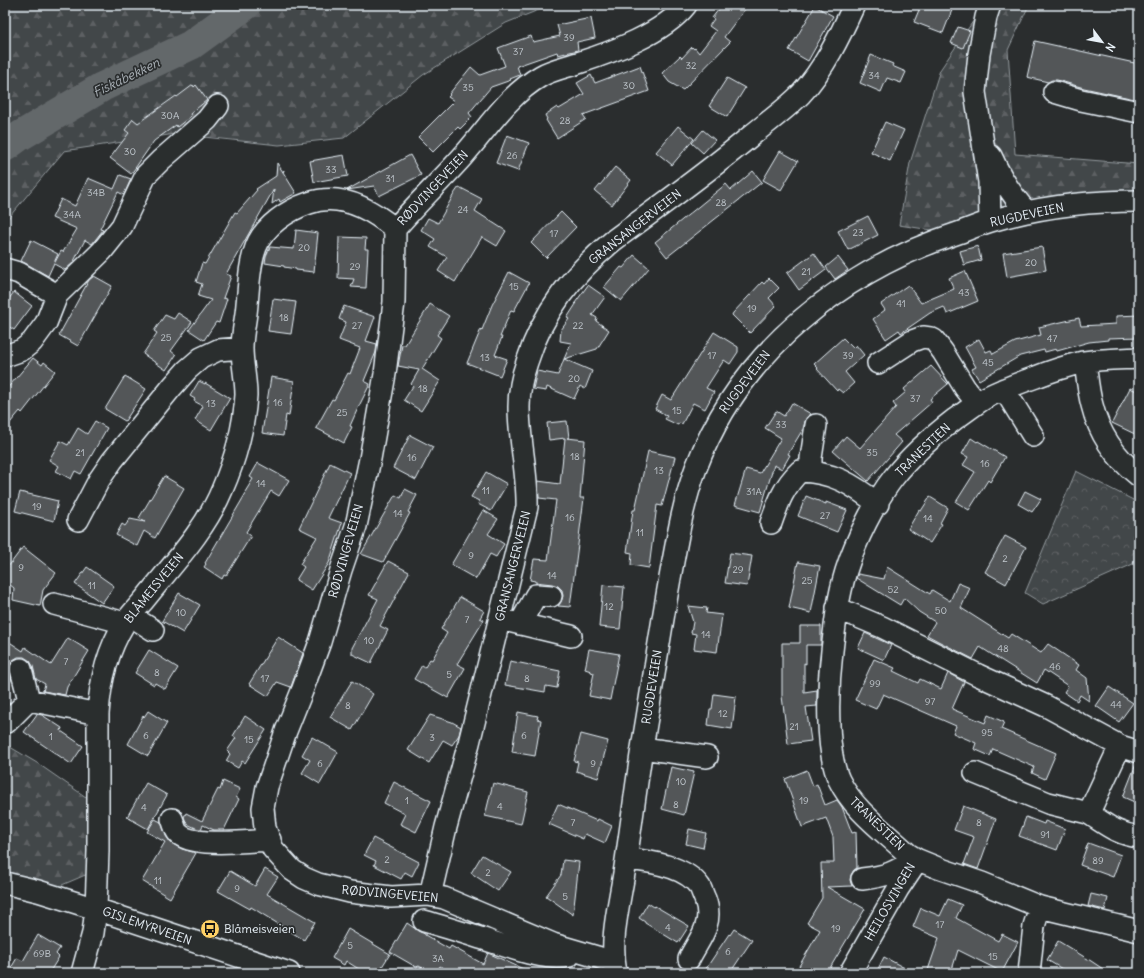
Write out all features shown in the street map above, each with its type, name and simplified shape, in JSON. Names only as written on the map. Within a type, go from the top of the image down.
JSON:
[{"type":"street","name":"RØDVINGEVEIEN","points":[[615,967],[604,959],[528,934],[444,898],[428,895],[391,897],[350,892],[318,884],[304,878],[292,870],[273,849],[265,828],[263,808],[267,787],[286,731],[320,642],[341,570],[356,526],[369,466],[385,374],[394,302],[395,229],[452,168],[513,96],[527,85],[542,75],[603,55],[645,36],[674,18],[686,5]]},
{"type":"street","name":"GRANSANGERVEIEN","points":[[428,895],[432,887],[528,507],[528,488],[520,430],[519,406],[521,387],[531,350],[548,314],[571,281],[599,253],[614,240],[723,159],[772,120],[801,94],[825,60],[845,25],[854,5]]},
{"type":"street","points":[[990,5],[986,17],[979,54],[975,92],[990,189],[990,221]]},
{"type":"street","points":[[1054,92],[1081,100],[1139,112]]},
{"type":"street","points":[[5,356],[22,350],[32,342],[46,323],[57,295],[102,251],[120,230],[146,175],[207,120],[218,106]]},
{"type":"street","points":[[983,139],[998,171],[1017,201],[1027,212]]},
{"type":"street","name":"BLÅMEISVEIEN","points":[[82,973],[93,934],[96,909],[98,851],[98,714],[99,698],[109,656],[128,619],[194,537],[222,492],[232,466],[244,418],[246,394],[242,348],[251,268],[256,246],[267,229],[281,217],[298,206],[318,200],[338,199],[355,204],[371,211],[395,229]]},
{"type":"street","name":"RUGDEVEIEN","points":[[615,967],[614,931],[627,859],[642,748],[668,588],[683,508],[695,469],[713,428],[734,394],[774,344],[807,314],[831,296],[898,256],[941,238],[990,221],[1027,212],[1109,201],[1139,201]]},
{"type":"street","points":[[5,269],[19,273],[57,295]]},
{"type":"street","points":[[878,363],[912,341],[923,337],[930,338],[934,340],[943,352],[965,388],[977,404]]},
{"type":"street","points":[[78,520],[96,486],[112,461],[187,370],[201,358],[218,350],[242,348]]},
{"type":"street","name":"TRANESTIEN","points":[[1139,358],[1085,362],[1066,366],[1004,389],[977,404],[938,432],[907,461],[893,478],[878,504],[863,531],[849,563],[841,589],[829,674],[830,737],[838,778],[846,793],[857,806],[908,854],[938,868],[982,883],[1040,907],[1139,931]]},
{"type":"street","points":[[1085,362],[1091,404],[1103,435],[1121,460],[1139,476]]},
{"type":"street","points":[[1004,389],[1033,436]]},
{"type":"street","points":[[811,472],[811,458],[816,425]]},
{"type":"street","points":[[771,523],[778,500],[785,488],[800,472],[825,474],[849,483],[878,504]]},
{"type":"street","points":[[520,624],[536,595],[551,596]]},
{"type":"street","points":[[54,604],[128,619],[153,630]]},
{"type":"street","points":[[838,608],[888,630],[978,675],[1046,706],[1129,749],[1088,813]]},
{"type":"street","points":[[500,619],[571,636]]},
{"type":"street","points":[[20,669],[29,700]]},
{"type":"street","points":[[29,700],[98,714]]},
{"type":"street","points":[[7,722],[29,700]]},
{"type":"street","points":[[642,748],[707,757]]},
{"type":"street","points":[[975,773],[1048,803],[1088,813],[1111,828],[1139,837]]},
{"type":"street","points":[[172,819],[178,833],[189,840],[203,842],[270,840]]},
{"type":"street","points":[[627,859],[660,863],[675,868],[699,886],[706,902],[708,916],[706,926],[689,959]]},
{"type":"street","name":"HEILOSVINGEN","points":[[862,879],[881,877],[892,873],[916,859]]},
{"type":"street","name":"HEILOSVINGEN","points":[[850,973],[916,859]]},
{"type":"street","name":"GISLEMYRVEIEN","points":[[5,884],[38,891],[96,909],[289,973]]},
{"type":"street","points":[[1029,973],[1034,926],[1040,907]]},
{"type":"street","points":[[424,921],[520,950],[547,956],[559,958],[579,952]]},
{"type":"green space","points":[[5,5],[551,5],[506,23],[423,75],[344,138],[279,145],[175,134],[64,151],[5,222]]},
{"type":"green space","points":[[984,5],[1029,5],[1008,50],[1015,154],[1139,164],[1139,194],[944,232],[899,225],[910,163],[940,70]]},
{"type":"green space","points":[[1076,471],[1139,503],[1139,549],[1133,564],[1043,604],[1025,593]]},
{"type":"green space","points":[[5,744],[37,763],[96,804],[90,873],[62,885],[61,887],[5,884]]},
{"type":"building","points":[[722,5],[748,5],[724,37],[730,42],[683,90],[669,82],[662,73],[680,56],[682,58],[692,47],[699,53],[716,31],[709,26],[714,19],[712,18]]},
{"type":"building","points":[[921,5],[954,5],[943,33],[914,22]]},
{"type":"building","points":[[815,6],[833,16],[808,61],[789,50]]},
{"type":"building","points":[[591,18],[595,38],[577,42],[578,50],[558,55],[557,52],[517,66],[520,75],[491,87],[469,113],[472,117],[460,129],[458,127],[433,152],[418,137],[454,101],[448,97],[450,95],[449,94],[471,67],[480,75],[505,66],[498,48],[531,36],[533,42],[560,36],[557,25]]},
{"type":"building","points":[[958,27],[970,31],[963,48],[951,43]]},
{"type":"building","points":[[1035,41],[1139,64],[1139,100],[1084,88],[1057,80],[1048,82],[1027,77]]},
{"type":"building","points":[[871,55],[893,64],[892,66],[906,72],[901,83],[887,78],[881,92],[860,83]]},
{"type":"building","points":[[640,66],[649,91],[583,115],[586,119],[557,138],[546,120],[545,115],[557,107],[559,109],[584,94],[577,83],[591,75],[595,83]]},
{"type":"building","points":[[727,78],[745,88],[727,117],[709,106]]},
{"type":"building","points":[[193,85],[194,87],[196,85],[207,100],[177,127],[176,125],[154,141],[131,174],[110,158],[129,133],[125,130],[133,119],[138,123]]},
{"type":"building","points":[[885,122],[904,130],[890,161],[871,152]]},
{"type":"building","points":[[678,126],[694,139],[672,165],[656,152]]},
{"type":"building","points":[[703,130],[715,140],[703,153],[692,143]]},
{"type":"building","points":[[507,135],[529,143],[518,171],[496,163]]},
{"type":"building","points":[[780,151],[798,161],[781,190],[763,180]]},
{"type":"building","points":[[344,155],[348,176],[314,182],[310,161]]},
{"type":"building","points":[[410,155],[421,175],[379,196],[374,186],[347,190]]},
{"type":"building","points":[[277,163],[296,193],[280,202],[279,199],[272,204],[274,189],[226,274],[231,276],[223,298],[227,299],[219,323],[216,322],[204,340],[189,330],[211,300],[198,296],[202,284],[196,282],[202,263],[205,264],[235,212],[237,213],[257,190],[256,189],[276,176]]},
{"type":"building","points":[[615,167],[631,180],[612,205],[595,191]]},
{"type":"building","points":[[753,171],[762,182],[667,257],[655,242],[726,184],[731,190]]},
{"type":"building","points":[[120,175],[131,179],[124,195],[118,192],[100,229],[103,230],[92,244],[85,240],[73,263],[65,270],[54,264],[61,251],[63,252],[77,229],[52,218],[61,199],[75,206],[88,178],[114,189]]},
{"type":"building","points":[[459,187],[482,199],[475,211],[506,231],[497,246],[482,237],[455,282],[438,271],[447,257],[430,247],[435,239],[421,230],[428,218],[438,223]]},
{"type":"building","points":[[561,212],[576,227],[546,258],[531,243]]},
{"type":"building","points":[[868,216],[878,235],[848,250],[838,231]]},
{"type":"building","points":[[296,230],[318,233],[314,272],[296,270],[284,266],[265,263],[270,247],[294,249]]},
{"type":"building","points":[[339,237],[366,238],[365,249],[368,249],[366,288],[351,287],[354,279],[338,278]]},
{"type":"building","points":[[31,240],[58,254],[48,276],[21,261]]},
{"type":"building","points":[[978,246],[981,260],[964,265],[960,251]]},
{"type":"building","points":[[1042,247],[1046,270],[1007,277],[1003,253]]},
{"type":"building","points":[[814,253],[826,270],[799,290],[787,273]]},
{"type":"building","points":[[634,255],[649,268],[621,301],[604,287],[621,267],[623,268]]},
{"type":"building","points":[[838,257],[848,270],[835,279],[826,267]]},
{"type":"building","points":[[965,271],[978,301],[947,314],[944,307],[930,313],[901,333],[899,330],[886,339],[873,319],[885,310],[881,304],[908,285],[921,303],[954,289],[949,278]]},
{"type":"building","points":[[509,272],[529,283],[514,311],[511,310],[500,337],[502,337],[495,355],[507,359],[500,376],[467,363],[492,305]]},
{"type":"building","points":[[94,276],[112,286],[78,346],[59,335],[89,280]]},
{"type":"building","points":[[769,278],[779,288],[769,298],[776,306],[750,333],[732,315],[762,282],[764,284]]},
{"type":"building","points":[[588,285],[605,297],[592,315],[597,318],[596,321],[609,330],[597,349],[564,359],[571,343],[560,341],[561,330],[569,319],[567,318],[576,304],[575,303]]},
{"type":"building","points":[[14,292],[32,306],[14,330],[5,324],[5,304]]},
{"type":"building","points":[[273,299],[296,302],[291,334],[268,331]]},
{"type":"building","points":[[430,304],[449,316],[437,335],[441,338],[422,369],[440,381],[421,411],[404,400],[413,386],[411,384],[419,370],[398,366],[402,345],[405,345]]},
{"type":"building","points":[[344,306],[375,317],[366,341],[377,344],[376,352],[364,381],[370,384],[350,426],[352,427],[344,443],[316,428],[332,399],[334,400],[348,373],[350,374],[360,348],[339,340],[346,322],[339,319]]},
{"type":"building","points":[[178,313],[192,322],[171,351],[176,355],[166,370],[143,354],[157,333],[154,331],[165,315],[174,319]]},
{"type":"building","points":[[1139,315],[1139,337],[1108,338],[1108,340],[1089,342],[1057,351],[1056,349],[1045,352],[1044,350],[1020,356],[979,380],[972,369],[976,367],[965,347],[979,339],[986,352],[991,350],[993,354],[1015,342],[1041,335],[1039,327],[1079,318],[1081,326],[1116,324],[1116,316]]},
{"type":"building","points":[[714,332],[738,347],[738,352],[730,364],[724,360],[706,388],[714,392],[705,409],[693,403],[682,424],[679,423],[678,425],[665,419],[667,416],[655,409],[662,395],[671,400]]},
{"type":"building","points":[[843,338],[853,348],[856,345],[864,355],[845,372],[854,383],[843,393],[838,389],[837,391],[814,364]]},
{"type":"building","points":[[33,358],[42,365],[44,362],[55,371],[22,413],[20,411],[5,429],[5,391]]},
{"type":"building","points":[[564,359],[592,371],[585,389],[580,386],[574,399],[547,387],[546,391],[533,389],[537,371],[558,375]]},
{"type":"building","points":[[931,366],[948,384],[930,399],[932,402],[894,435],[902,442],[868,481],[833,451],[846,436],[860,448],[896,407],[893,403],[906,392],[904,389]]},
{"type":"building","points":[[125,376],[146,389],[125,421],[105,409]]},
{"type":"building","points":[[271,377],[294,381],[289,416],[286,415],[283,436],[262,433]]},
{"type":"building","points":[[199,381],[230,398],[211,430],[195,420],[203,406],[194,401],[195,399],[190,396]]},
{"type":"building","points":[[1130,388],[1139,392],[1139,436],[1112,423]]},
{"type":"building","points":[[792,403],[811,414],[806,418],[803,429],[788,454],[790,455],[782,469],[774,465],[760,512],[735,505],[746,469],[760,473],[781,438],[765,428],[776,411],[784,416]]},
{"type":"building","points":[[95,421],[107,428],[81,474],[75,471],[71,479],[56,471],[59,466],[49,460],[60,441],[68,445],[78,428],[87,434]]},
{"type":"building","points":[[567,421],[569,438],[567,438],[585,440],[580,498],[584,498],[570,607],[558,606],[563,596],[562,590],[558,586],[530,580],[534,559],[548,560],[556,500],[539,498],[538,481],[560,484],[565,438],[549,440],[547,423]]},
{"type":"building","points":[[410,435],[433,447],[416,480],[393,468]]},
{"type":"building","points":[[971,438],[1005,457],[990,482],[988,480],[969,510],[956,502],[975,472],[963,465],[968,457],[962,454]]},
{"type":"building","points":[[648,451],[675,457],[662,506],[657,505],[649,568],[631,565],[632,553],[627,552],[633,510],[635,510]]},
{"type":"building","points":[[258,463],[289,480],[279,496],[271,491],[246,532],[251,536],[226,576],[224,575],[222,579],[204,567],[206,564],[205,563],[246,493],[245,492],[253,479],[250,477]]},
{"type":"building","points":[[330,463],[350,473],[328,518],[342,523],[329,563],[312,590],[296,580],[304,567],[300,564],[317,537],[299,528]]},
{"type":"building","points":[[486,472],[507,484],[491,511],[478,504],[479,501],[471,497]]},
{"type":"building","points":[[164,476],[184,488],[155,538],[144,531],[137,546],[116,535],[122,524],[125,526],[130,519],[145,522],[139,518]]},
{"type":"building","points":[[405,489],[417,495],[408,512],[410,513],[383,562],[361,554],[395,495],[401,498]]},
{"type":"building","points":[[1025,491],[1041,499],[1032,512],[1018,504]]},
{"type":"building","points":[[20,492],[58,501],[54,521],[15,511]]},
{"type":"building","points":[[806,496],[847,510],[837,532],[798,516]]},
{"type":"building","points":[[930,497],[948,508],[940,523],[942,524],[930,543],[908,529],[919,510],[921,511]]},
{"type":"building","points":[[483,510],[498,519],[488,534],[504,544],[496,557],[490,554],[476,579],[451,565]]},
{"type":"building","points":[[1005,536],[1026,547],[1006,584],[985,572]]},
{"type":"building","points":[[23,547],[56,573],[43,590],[40,606],[13,600],[14,588],[5,581],[5,571]]},
{"type":"building","points":[[730,553],[752,556],[747,586],[725,583]]},
{"type":"building","points":[[388,561],[409,572],[380,626],[388,630],[371,663],[352,654],[352,648],[378,599],[369,595]]},
{"type":"building","points":[[798,562],[820,566],[811,613],[789,608]]},
{"type":"building","points":[[87,567],[114,586],[102,603],[75,584]]},
{"type":"building","points":[[887,567],[930,594],[932,590],[950,601],[958,583],[970,588],[961,608],[1008,638],[1011,634],[1041,653],[1048,644],[1079,665],[1076,670],[1087,678],[1089,701],[1080,695],[1077,701],[1064,692],[1068,686],[1044,670],[1037,683],[980,647],[973,659],[927,635],[935,622],[919,612],[904,598],[900,605],[856,578],[858,574],[884,579]]},
{"type":"building","points":[[603,585],[624,587],[620,629],[599,627]]},
{"type":"building","points":[[179,593],[200,605],[183,633],[162,621]]},
{"type":"building","points":[[460,597],[484,611],[480,618],[484,620],[457,664],[465,668],[448,698],[414,679],[422,665],[425,667],[430,659],[432,660],[447,633],[441,629]]},
{"type":"building","points":[[688,606],[707,608],[706,613],[722,615],[717,652],[694,649],[696,634],[691,633],[693,622]]},
{"type":"building","points":[[800,626],[821,626],[821,645],[806,645],[806,664],[804,663],[804,692],[817,690],[817,706],[806,707],[811,741],[788,744],[782,696],[782,643],[800,643]]},
{"type":"building","points":[[865,633],[891,645],[884,660],[858,648]]},
{"type":"building","points":[[278,637],[303,653],[291,687],[277,682],[268,696],[249,684]]},
{"type":"building","points":[[68,638],[89,651],[67,687],[65,695],[43,691],[45,684],[36,679],[33,666],[30,661],[24,657],[18,657],[13,660],[10,665],[9,672],[11,680],[5,692],[5,639],[23,651],[25,647],[51,665]]},
{"type":"building","points":[[589,649],[619,654],[610,700],[589,696],[594,673],[585,669]]},
{"type":"building","points":[[149,650],[178,668],[165,689],[155,683],[154,685],[135,673]]},
{"type":"building","points":[[874,659],[895,668],[893,671],[918,683],[920,679],[941,689],[948,673],[964,682],[952,709],[985,723],[988,715],[1004,722],[1001,729],[1056,753],[1045,779],[1032,773],[1034,767],[993,749],[990,756],[974,749],[976,743],[953,733],[956,726],[883,694],[876,709],[855,700]]},
{"type":"building","points":[[510,661],[560,671],[557,688],[546,686],[545,692],[505,685]]},
{"type":"building","points":[[352,681],[373,694],[352,730],[330,717]]},
{"type":"building","points":[[1109,687],[1133,703],[1119,722],[1096,706]]},
{"type":"building","points":[[714,694],[736,697],[732,729],[708,725]]},
{"type":"building","points":[[148,711],[167,723],[148,756],[128,744],[143,716],[144,717]]},
{"type":"building","points":[[518,712],[538,716],[537,719],[541,720],[535,756],[512,752]]},
{"type":"building","points":[[37,714],[42,715],[62,728],[61,731],[83,746],[71,764],[24,732]]},
{"type":"building","points":[[430,715],[452,722],[461,727],[459,735],[452,745],[443,740],[429,763],[408,750]]},
{"type":"building","points":[[245,716],[266,730],[245,763],[242,761],[238,768],[226,761],[230,754],[227,751],[236,738],[233,736]]},
{"type":"building","points":[[581,734],[608,741],[598,778],[576,771],[578,762],[574,761]]},
{"type":"building","points":[[312,737],[338,752],[320,784],[302,773],[310,760],[302,755]]},
{"type":"building","points":[[1136,764],[1139,764],[1139,804],[1123,797]]},
{"type":"building","points":[[671,767],[694,772],[684,815],[662,809]]},
{"type":"building","points":[[807,770],[813,786],[817,784],[825,805],[837,800],[842,807],[852,833],[856,832],[857,868],[851,875],[850,880],[852,886],[827,887],[865,909],[827,973],[795,973],[820,930],[807,923],[822,898],[821,863],[834,863],[833,837],[826,818],[802,827],[785,779]]},
{"type":"building","points":[[223,781],[240,789],[236,797],[239,799],[224,830],[214,830],[203,825],[201,829],[198,829],[187,824],[184,817],[186,813],[202,821],[218,789],[220,790]]},
{"type":"building","points":[[394,782],[431,801],[416,832],[400,824],[405,814],[384,803]]},
{"type":"building","points":[[146,783],[167,795],[148,829],[127,817]]},
{"type":"building","points":[[493,783],[528,792],[521,824],[485,816]]},
{"type":"building","points":[[558,804],[597,821],[598,819],[612,826],[605,843],[585,834],[583,839],[549,824]]},
{"type":"building","points":[[963,806],[996,819],[978,869],[964,864],[974,837],[954,830]]},
{"type":"building","points":[[1026,817],[1044,824],[1045,821],[1065,829],[1057,850],[1019,836]]},
{"type":"building","points":[[155,819],[161,822],[166,836],[171,843],[182,849],[196,853],[170,898],[142,881],[165,842],[147,832]]},
{"type":"building","points":[[689,829],[706,833],[703,848],[686,844]]},
{"type":"building","points":[[373,838],[419,862],[412,876],[405,872],[401,879],[374,865],[376,861],[364,855]]},
{"type":"building","points":[[1088,843],[1121,855],[1113,877],[1080,865]]},
{"type":"building","points":[[482,855],[511,872],[498,891],[471,873]]},
{"type":"building","points":[[563,860],[579,862],[573,915],[546,896],[561,875]]},
{"type":"building","points":[[265,869],[278,877],[267,894],[315,922],[304,940],[251,907],[250,909],[218,891],[230,871],[255,886]]},
{"type":"building","points":[[1091,894],[1108,898],[1105,910],[1088,906]]},
{"type":"building","points":[[948,899],[962,905],[956,918],[998,941],[1002,934],[1018,942],[1002,972],[958,950],[951,973],[927,973],[939,938],[913,927],[921,908],[940,916]]},
{"type":"building","points":[[648,903],[689,926],[678,943],[639,918]]},
{"type":"building","points":[[407,923],[449,949],[451,946],[483,964],[488,953],[532,973],[452,973],[440,966],[437,973],[431,973],[419,966],[416,967],[390,952]]},
{"type":"building","points":[[348,929],[390,954],[378,973],[365,973],[346,961],[344,965],[332,958]]},
{"type":"building","points":[[734,929],[752,940],[730,973],[703,973],[729,934],[730,935]]},
{"type":"building","points":[[38,935],[60,948],[56,954],[59,957],[49,973],[8,973],[17,958],[23,961]]},
{"type":"building","points":[[1058,941],[1109,973],[1069,973],[1047,960]]},
{"type":"building","points":[[884,957],[914,973],[876,973]]},
{"type":"waterway","name":"Fiskåbekken","points":[[5,147],[20,136],[102,87],[191,45],[246,5]]},
{"type":"place","name":"Blåmeisveien","points":[[210,929]]}]
